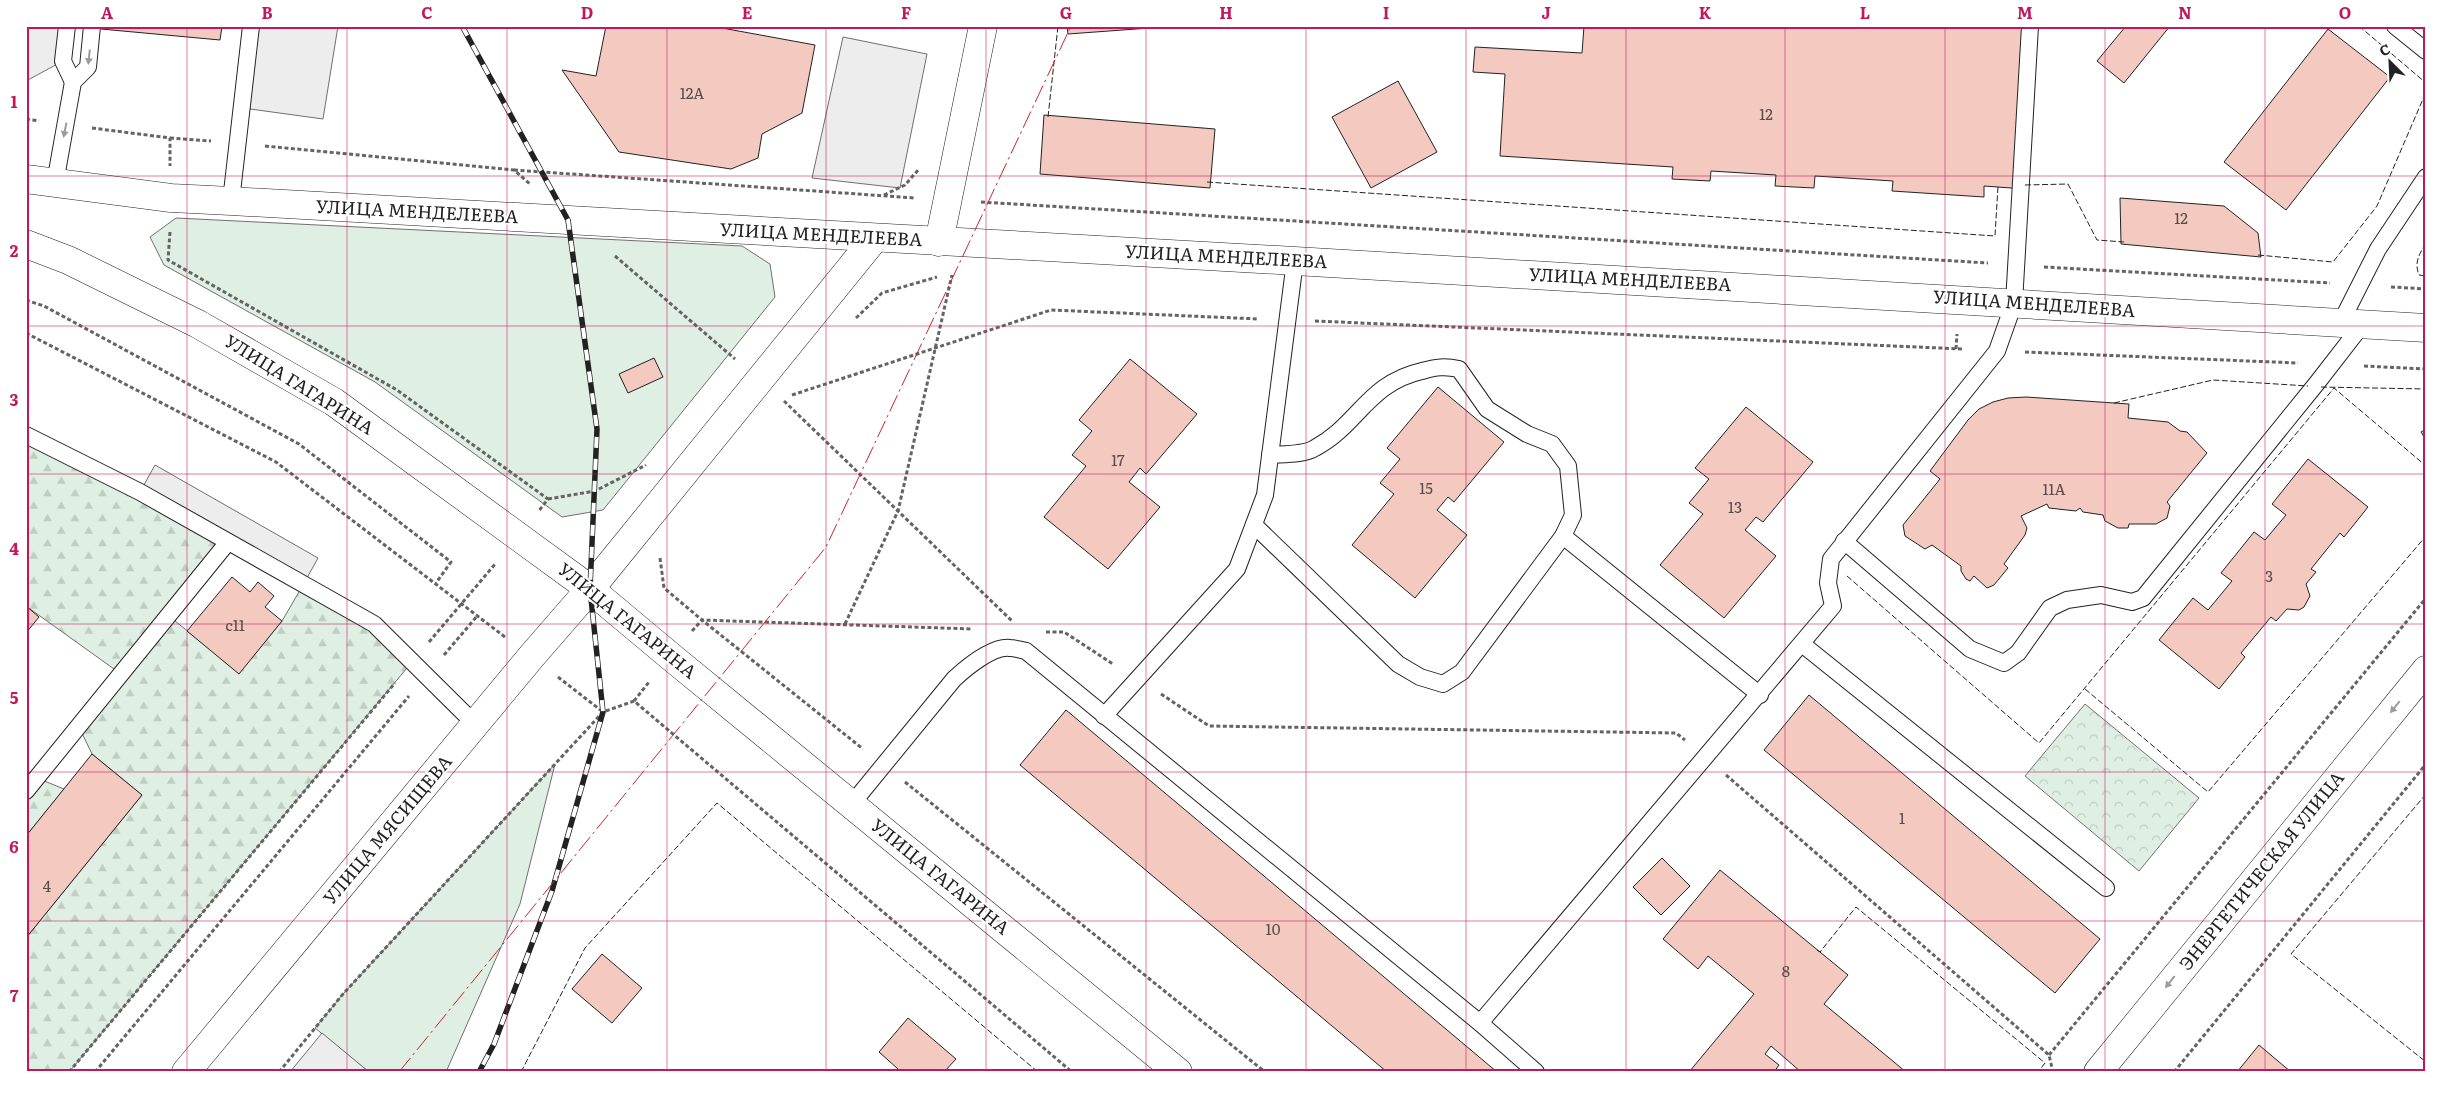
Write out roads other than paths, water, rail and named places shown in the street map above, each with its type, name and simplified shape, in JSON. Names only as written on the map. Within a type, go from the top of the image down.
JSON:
[{"type":"street","points":[[940,242],[983,26]]},
{"type":"street","name":"УЛИЦА МЕНДЕЛЕЕВА","points":[[26,179],[171,198],[2014,302],[2426,328]]},
{"type":"street","name":"УЛИЦА МЯСИЩЕВА","points":[[186,1072],[590,589],[874,239]]},
{"type":"street","name":"УЛИЦА ГАГАРИНА","points":[[26,244],[68,260],[198,324],[334,402],[590,589],[1178,1072]]},
{"type":"street","name":"ЭНЕРГЕТИЧЕСКАЯ УЛИЦА","points":[[2098,1072],[2426,670]]},
{"type":"lane","points":[[55,182],[73,82],[63,61],[67,26]]},
{"type":"lane","points":[[73,82],[88,67],[92,26]]},
{"type":"lane","points":[[231,201],[251,26]]},
{"type":"lane","points":[[1480,1023],[1760,695],[1833,606],[1828,583],[1831,559],[1996,350],[2014,302],[2030,26]]},
{"type":"lane","points":[[2395,26],[2426,51]]},
{"type":"lane","points":[[1844,541],[1970,649],[2004,663],[2018,654],[2050,608],[2067,600],[2101,595],[2132,602],[2143,598],[2318,383],[2351,324],[2359,285],[2378,249],[2426,177]]},
{"type":"lane","points":[[1104,716],[1237,569],[1265,495],[1295,261]]},
{"type":"lane","points":[[1254,525],[1398,664],[1420,677],[1443,684],[1462,672],[1562,536],[1573,515],[1568,466],[1552,444],[1527,434],[1488,409],[1459,369],[1443,366],[1407,374],[1378,390],[1337,432],[1314,450],[1270,455]]},
{"type":"lane","points":[[26,435],[140,492],[374,624],[476,725]]},
{"type":"lane","points":[[1562,536],[1760,695]]},
{"type":"lane","points":[[26,791],[228,542]]},
{"type":"lane","points":[[1802,644],[2106,888]]},
{"type":"lane","points":[[851,805],[954,679],[967,667],[989,653],[1008,647],[1026,652],[1480,1023],[1536,1072]]},
{"type":"railway","points":[[462,26],[568,220],[597,429],[590,589],[603,712],[552,891],[494,1044],[479,1072]]}]
